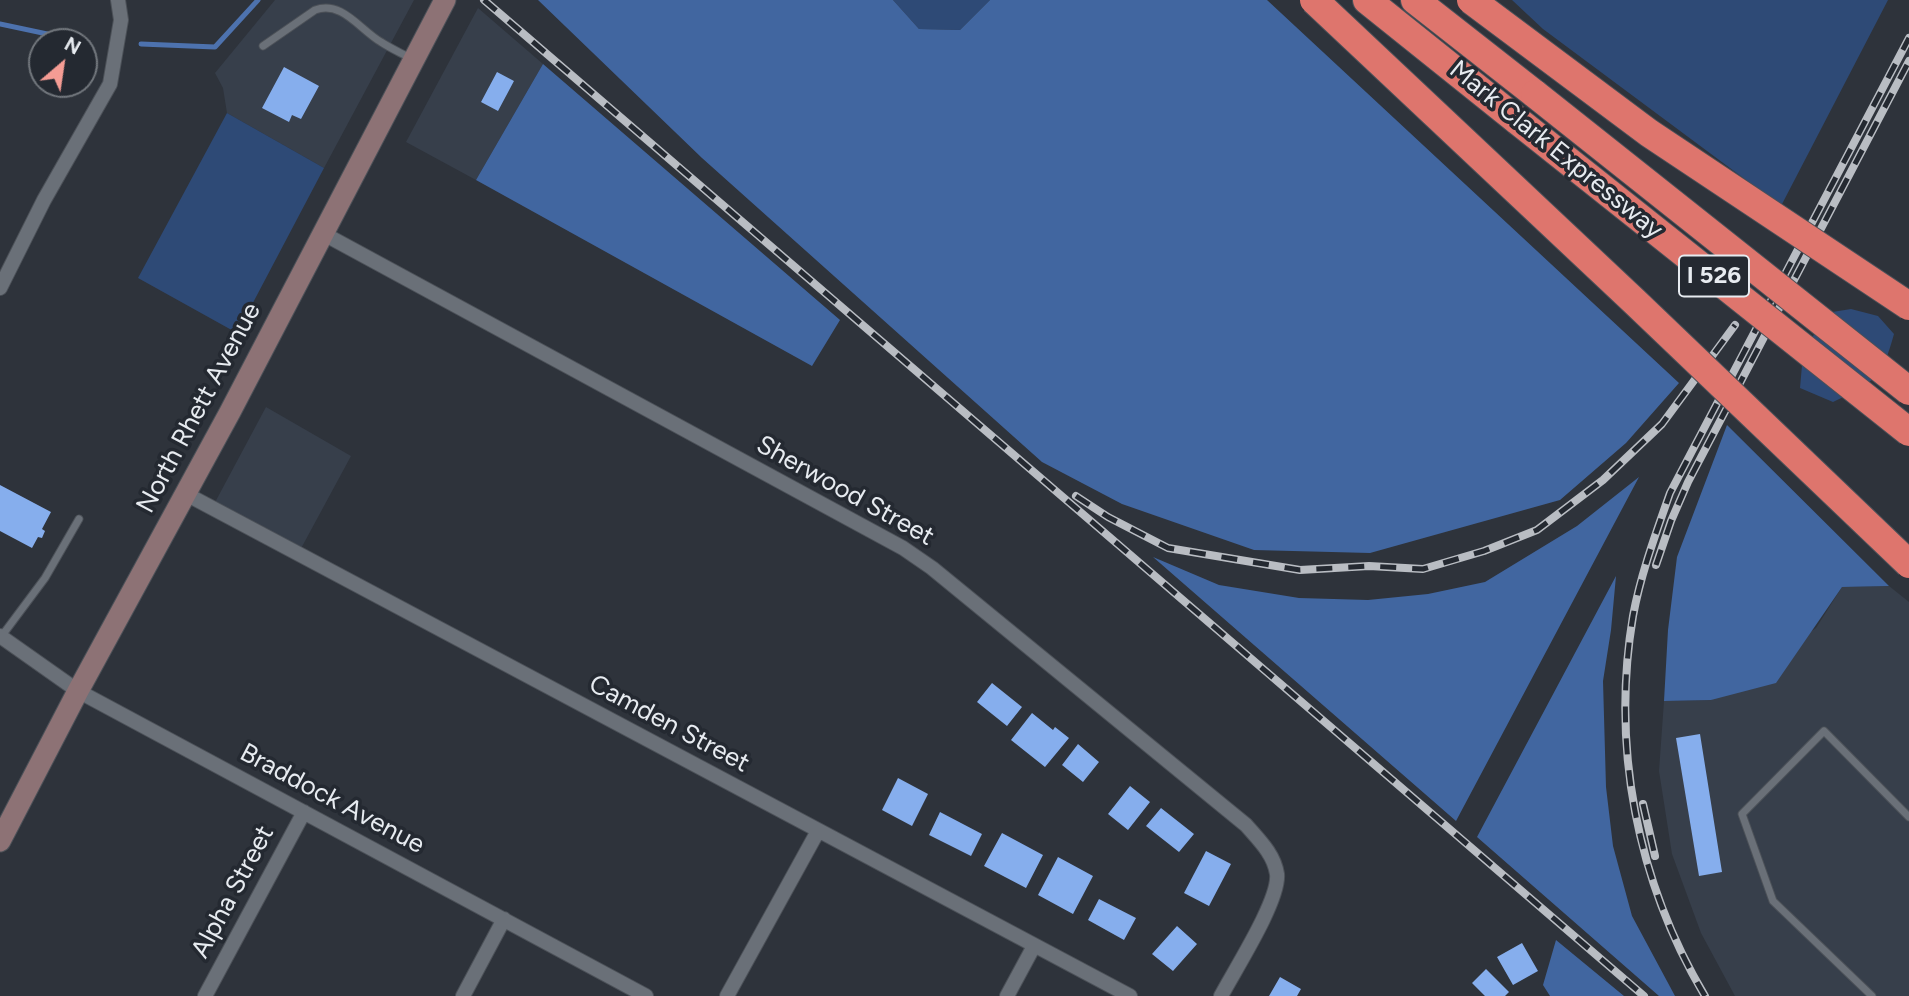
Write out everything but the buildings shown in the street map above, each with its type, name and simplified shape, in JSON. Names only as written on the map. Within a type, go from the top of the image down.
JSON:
[{"type":"highway","points":[[1314,0],[1909,564]]},
{"type":"highway","name":"Mark Clark Expressway","points":[[1367,0],[1909,432]]},
{"type":"highway","name":"Mark Clark Expressway","points":[[1415,0],[1909,391]]},
{"type":"highway","points":[[1471,0],[1649,132],[1909,306]]},
{"type":"main road","name":"North Rhett Avenue","points":[[0,841],[78,691],[186,494],[445,0]]},
{"type":"street","points":[[0,288],[44,200],[110,84],[121,20],[118,0]]},
{"type":"street","name":"Sherwood Street","points":[[324,233],[903,548],[932,568],[1246,825],[1269,851],[1277,876],[1271,903],[1221,996]]},
{"type":"street","name":"Camden Street","points":[[186,494],[1130,996]]},
{"type":"street","name":"Braddock Avenue","points":[[0,636],[78,691],[646,996]]},
{"type":"street","name":"Alpha Street","points":[[205,996],[304,812]]},
{"type":"street","points":[[727,996],[818,831]]},
{"type":"street","points":[[463,996],[504,919]]},
{"type":"street","points":[[1007,996],[1034,946]]},
{"type":"lane","points":[[263,46],[324,6],[337,9],[379,42],[414,60]]},
{"type":"lane","points":[[0,636],[45,578],[79,519]]},
{"type":"lane","points":[[1872,996],[1773,901],[1742,814],[1824,731],[1909,817]]},
{"type":"shaded area","points":[[275,0],[414,0],[324,168],[227,113],[223,88],[215,73]]},
{"type":"shaded area","points":[[538,0],[893,0],[919,29],[960,30],[990,0],[1267,0],[1679,383],[1626,443],[1560,500],[1370,553],[1254,550],[1122,504],[1042,462],[702,158]]},
{"type":"shaded area","points":[[893,0],[990,0],[960,30],[919,29]]},
{"type":"shaded area","points":[[1512,0],[1888,0],[1781,206],[1543,29]]},
{"type":"shaded area","points":[[478,8],[543,64],[476,180],[406,142]]},
{"type":"shaded area","points":[[543,64],[840,320],[812,366],[476,180]]},
{"type":"shaded area","points":[[227,113],[324,168],[237,333],[138,278]]},
{"type":"shaded area","points":[[1851,309],[1878,316],[1894,334],[1885,361],[1874,377],[1858,390],[1833,402],[1800,388],[1803,354],[1826,313]]},
{"type":"shaded area","points":[[266,407],[351,456],[298,554],[212,508]]},
{"type":"shaded area","points":[[1727,425],[1889,586],[1842,587],[1776,683],[1711,700],[1664,701],[1668,630],[1677,557]]},
{"type":"shaded area","points":[[1639,477],[1456,821],[1153,557],[1219,585],[1299,598],[1368,600],[1428,594],[1485,582],[1577,526]]},
{"type":"shaded area","points":[[1616,576],[1603,681],[1606,787],[1613,846],[1632,916],[1675,996],[1659,996],[1477,837]]},
{"type":"shaded area","points":[[1889,586],[1909,602],[1909,996],[1735,996],[1701,933],[1672,854],[1659,771],[1664,701],[1711,700],[1816,628],[1842,587]]},
{"type":"shaded area","points":[[1556,940],[1624,996],[1550,996],[1543,985]]},
{"type":"waterway","points":[[141,44],[215,47],[258,0]]},
{"type":"waterway","points":[[0,24],[28,30]]},
{"type":"railway","points":[[484,0],[1644,996]]},
{"type":"railway","points":[[1705,996],[1681,952],[1662,907],[1635,812],[1625,715],[1627,665],[1636,600],[1670,493],[1909,38]]},
{"type":"railway","points":[[1656,565],[1688,482],[1909,61]]},
{"type":"railway","points":[[1076,496],[1108,517],[1168,548],[1300,570],[1369,566],[1423,569],[1484,551],[1537,530],[1603,480],[1662,424],[1735,325]]},
{"type":"railway","points":[[1643,804],[1655,856]]}]
